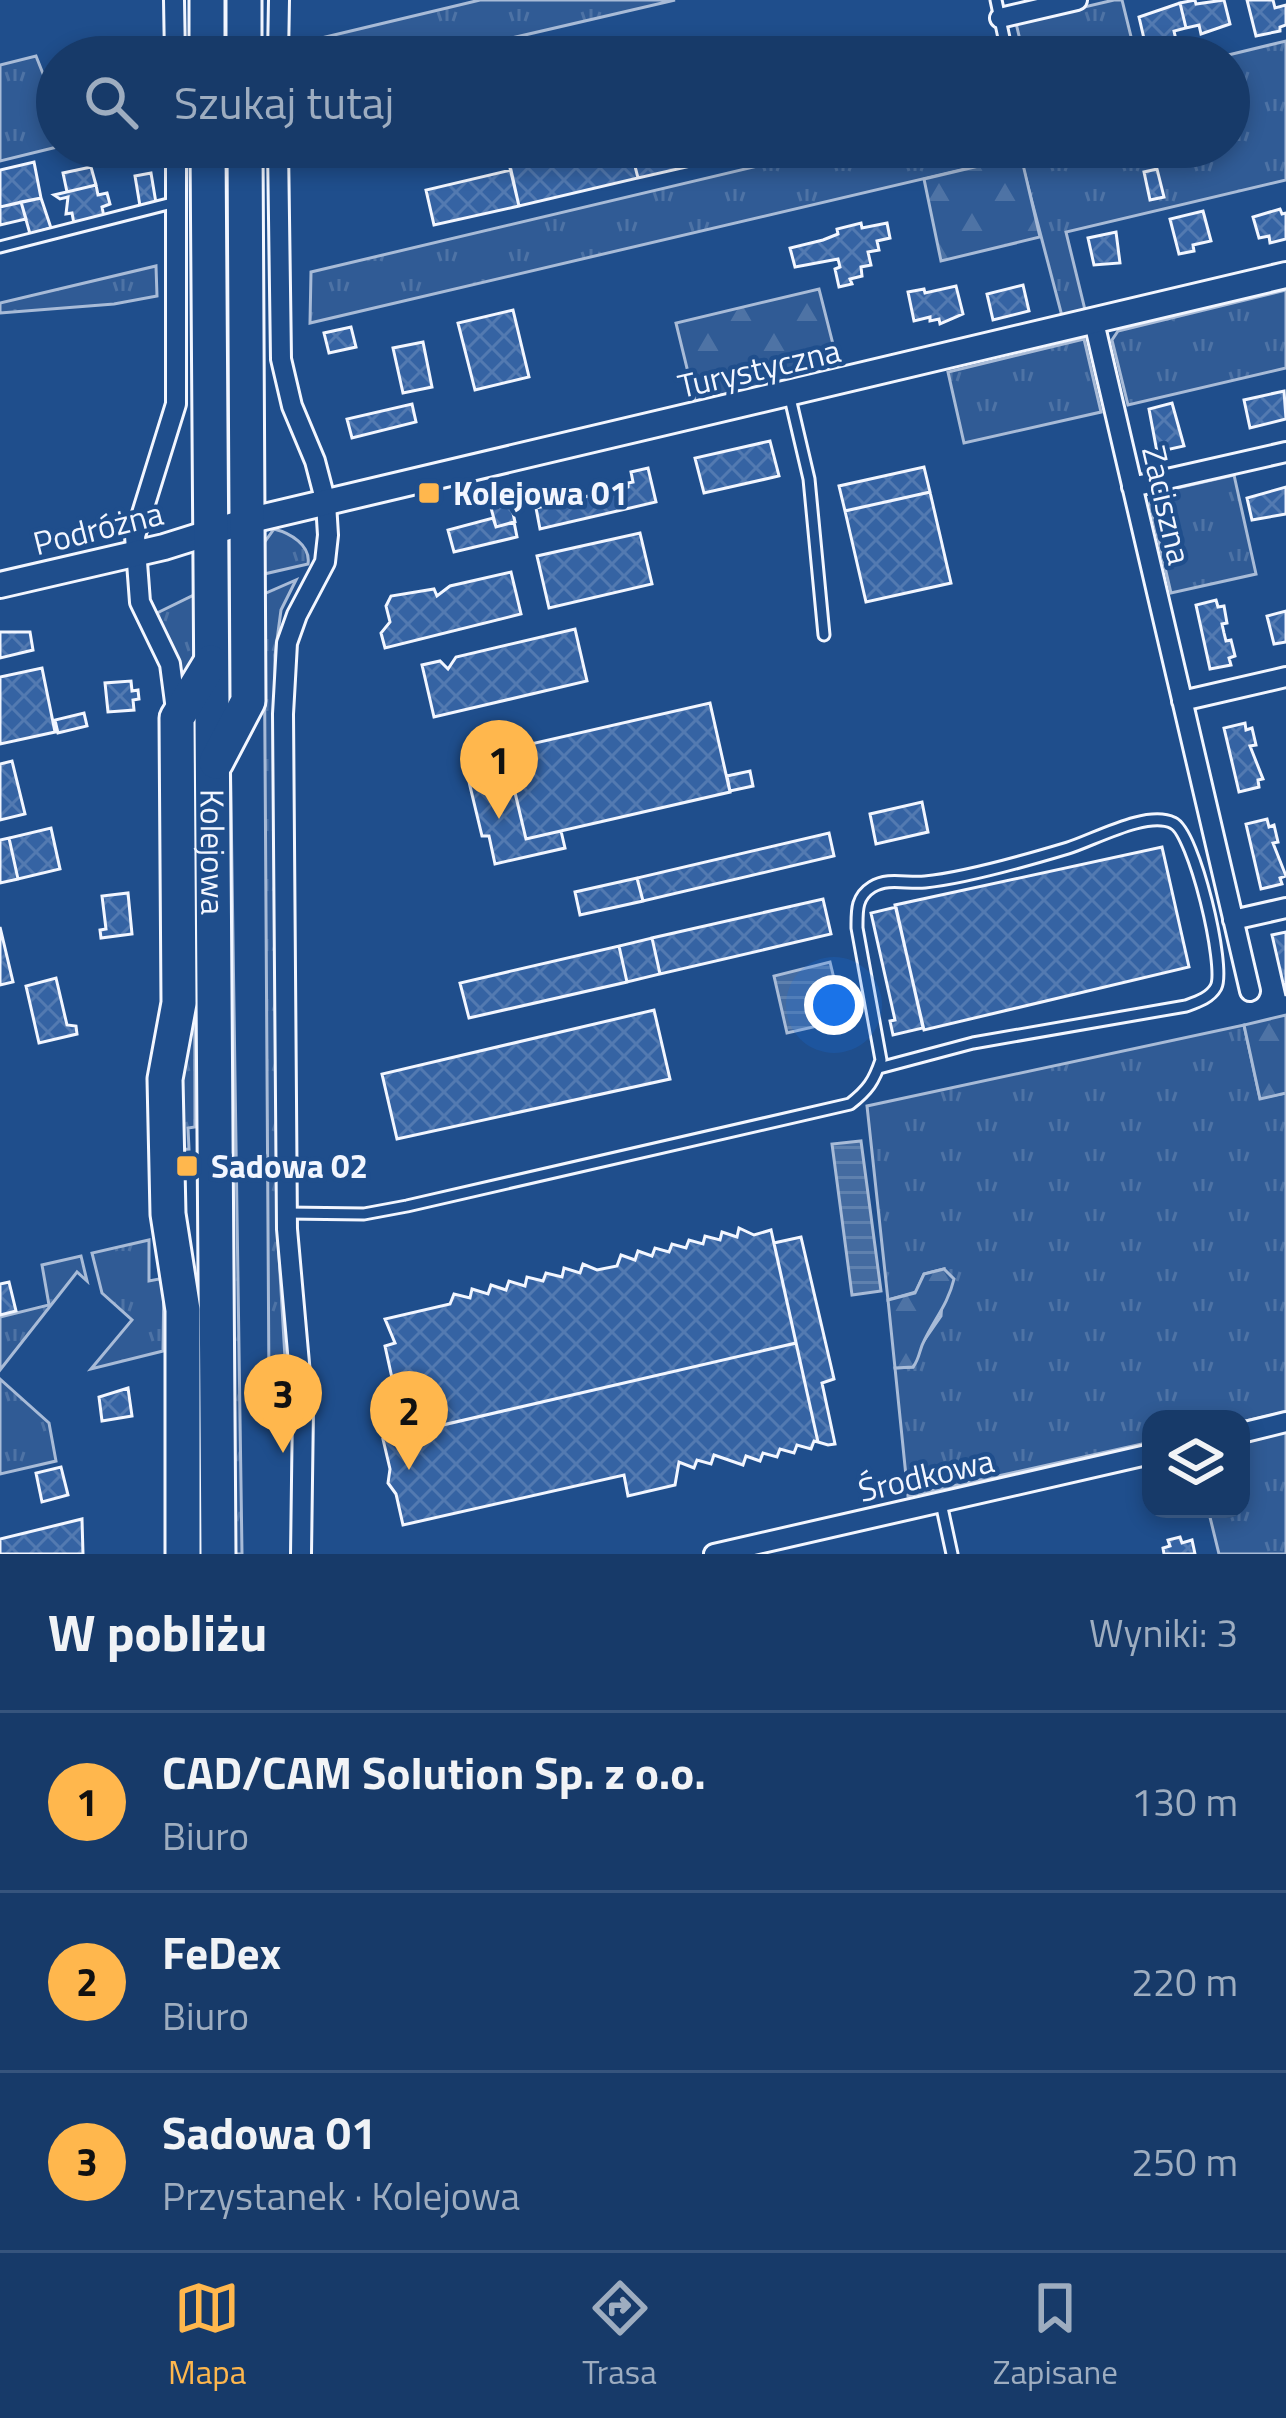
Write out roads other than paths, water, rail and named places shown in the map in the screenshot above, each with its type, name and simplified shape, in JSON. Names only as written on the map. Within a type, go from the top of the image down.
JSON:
[{"type":"highway","points":[[207,0],[207,36]]},
{"type":"highway","points":[[244,0],[244,36]]},
{"type":"highway","name":"Kolejowa","points":[[208,168],[218,1554]]},
{"type":"highway","points":[[212,769],[248,701],[244,168]]},
{"type":"highway","points":[[184,1554],[183,1310],[168,1214],[165,1079],[179,1003],[177,718],[212,662]]},
{"type":"street","points":[[175,0],[175,36]]},
{"type":"street","points":[[278,0],[278,36]]},
{"type":"street","points":[[998,9],[1077,0]]},
{"type":"street","points":[[176,168],[176,404],[140,516],[135,553],[140,602],[170,664],[177,718]]},
{"type":"street","points":[[278,168],[281,359],[326,503],[325,562],[297,615],[284,664],[287,1214],[303,1408],[301,1554]]},
{"type":"street","name":"Turystyczna","points":[[247,521],[1286,275]]},
{"type":"street","name":"Zaciszna","points":[[1094,322],[1250,991]]},
{"type":"street","points":[[1132,487],[1286,452]]},
{"type":"street","name":"Podróżna","points":[[0,585],[247,521]]},
{"type":"street","points":[[1182,701],[1286,677]]},
{"type":"street","points":[[1233,920],[1286,908]]},
{"type":"street","points":[[1250,1431],[1286,1422]]},
{"type":"street","name":"Środkowa","points":[[715,1554],[1142,1456]]},
{"type":"lane","points":[[0,247],[176,202]]},
{"type":"lane","points":[[789,395],[808,476],[824,635]]},
{"type":"lane","points":[[287,1214],[364,1214],[407,1206],[850,1104],[874,1082],[879,1068],[880,1041],[856,928],[857,906],[864,893],[877,884],[949,877],[1070,848],[1156,820],[1172,821],[1181,828],[1198,870],[1218,965],[1218,983],[1211,993],[1186,1006],[1029,1032],[879,1068]]},
{"type":"lane","points":[[941,1503],[952,1554]]},
{"type":"place","name":"Kolejowa 01","points":[[429,493]]},
{"type":"place","name":"CAD/CAM Solution Sp. z o.o.","points":[[499,819]]},
{"type":"place","name":"Sadowa 02","points":[[187,1166]]},
{"type":"place","name":"Sadowa 01","points":[[283,1453]]},
{"type":"place","name":"FeDex","points":[[409,1470]]}]
